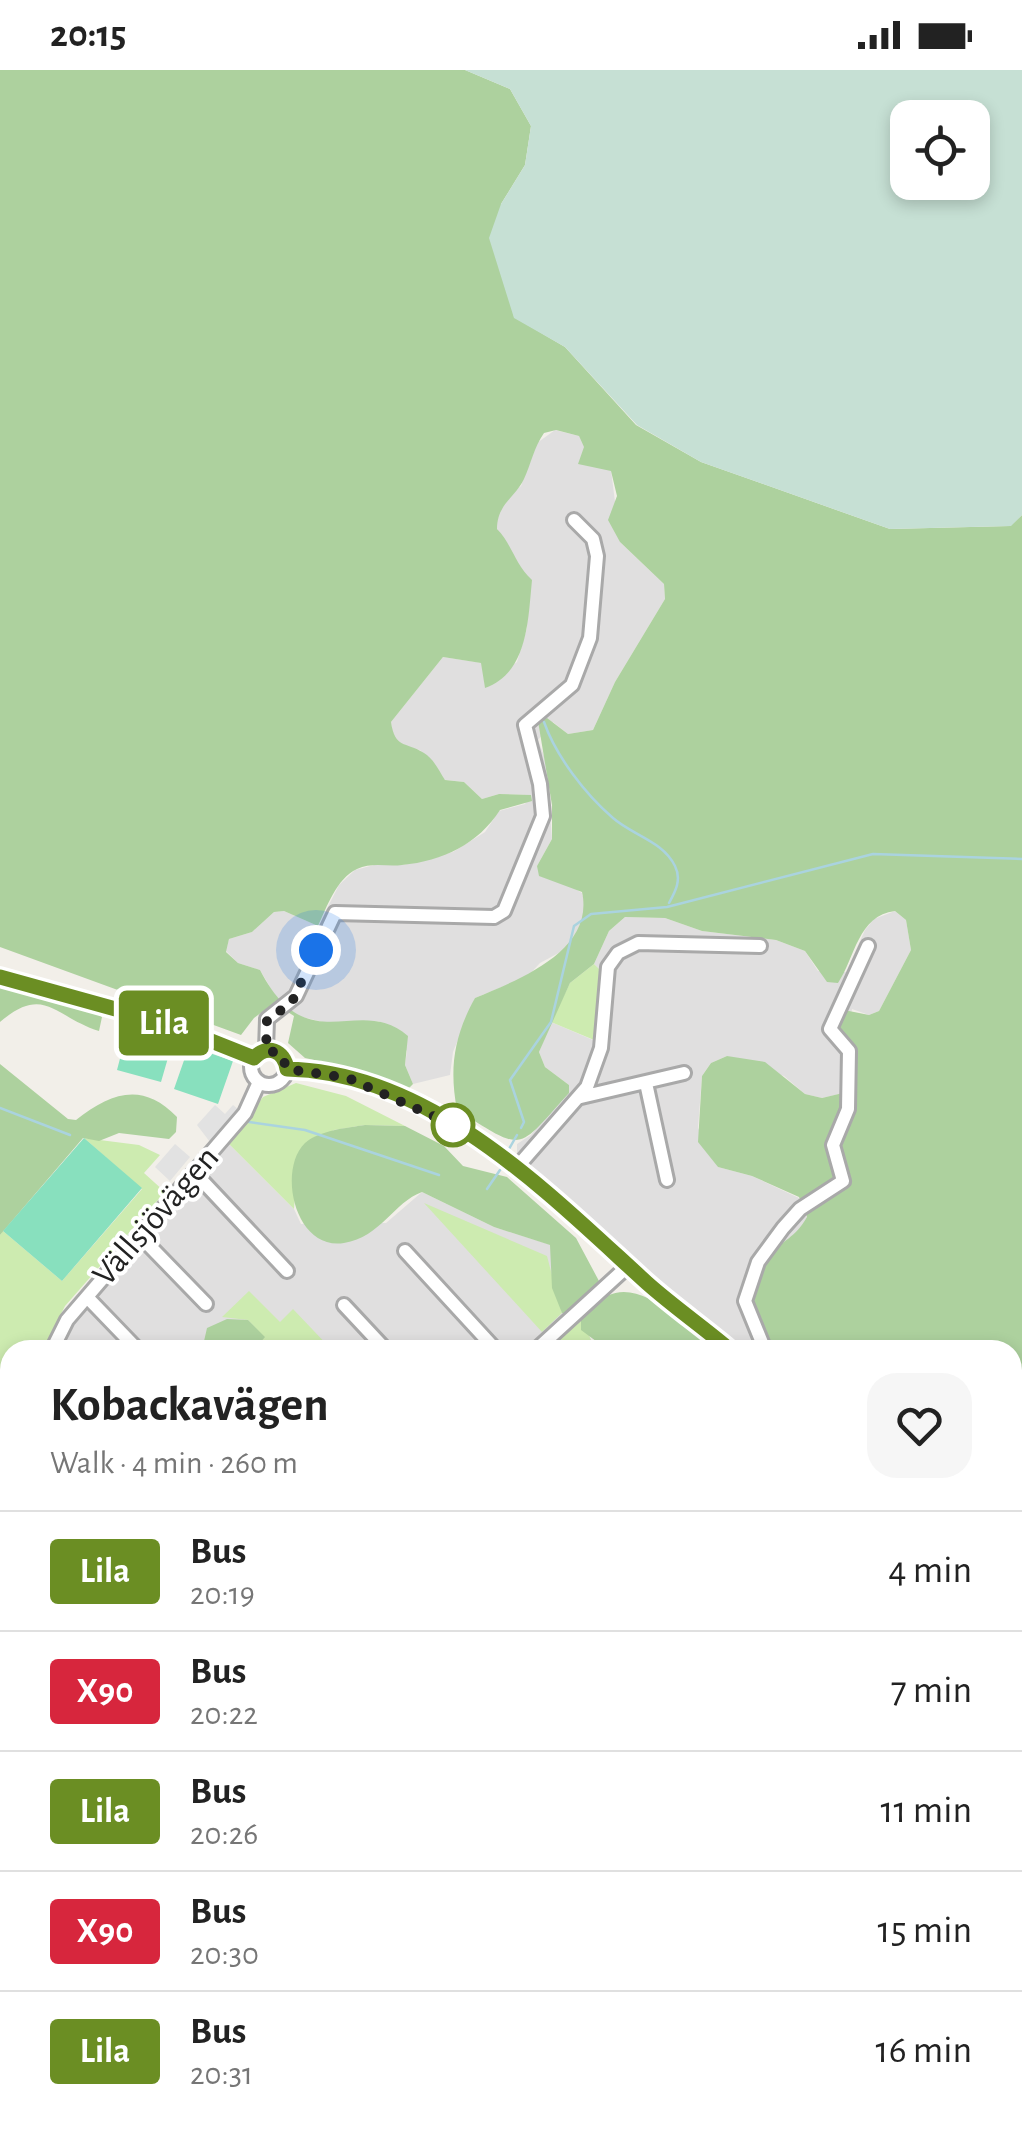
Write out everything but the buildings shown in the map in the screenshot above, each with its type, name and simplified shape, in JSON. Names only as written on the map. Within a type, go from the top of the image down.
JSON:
[{"type":"street","points":[[266,1050],[267,1019],[296,996],[335,913],[494,916],[504,911],[543,816],[540,784],[525,725],[572,685],[596,610],[596,547],[574,520]]},
{"type":"street","points":[[518,1166],[581,1097],[601,1048],[606,978],[618,952],[638,942],[760,946]]},
{"type":"street","points":[[760,1340],[744,1301],[758,1262],[800,1210],[842,1181],[833,1145],[848,1109],[848,1052],[830,1029],[868,946]]},
{"type":"street","points":[[0,977],[166,1023],[254,1058]]},
{"type":"street","points":[[266,1050],[281,1054],[287,1069],[277,1084],[259,1082],[251,1070],[254,1058],[266,1050]]},
{"type":"street","points":[[287,1069],[331,1074],[367,1085],[432,1114],[518,1166],[718,1340]]},
{"type":"street","points":[[581,1097],[684,1072]]},
{"type":"street","name":"Vällsjövägen","points":[[57,1340],[67,1320],[245,1113],[259,1082]]},
{"type":"street","points":[[646,1082],[668,1180]]},
{"type":"street","points":[[194,1172],[287,1271]]},
{"type":"street","points":[[140,1234],[206,1304]]},
{"type":"street","points":[[405,1252],[487,1340]]},
{"type":"street","points":[[547,1340],[629,1265]]},
{"type":"street","points":[[87,1296],[129,1340]]},
{"type":"street","points":[[344,1305],[377,1340]]},
{"type":"shaded area","points":[[555,430],[579,436],[593,464],[611,470],[620,542],[664,584],[665,599],[615,682],[593,730],[568,734],[553,722],[538,740],[546,761],[552,839],[537,866],[582,893],[586,909],[578,931],[566,949],[540,963],[527,977],[475,998],[453,1052],[450,1075],[413,1084],[405,1065],[407,1051],[379,1021],[335,1025],[298,1016],[277,999],[260,970],[238,963],[226,951],[229,939],[252,932],[274,912],[284,911],[318,926],[339,885],[355,870],[374,865],[403,865],[453,852],[485,832],[499,811],[525,804],[530,795],[499,794],[482,799],[464,782],[445,780],[420,750],[402,747],[393,738],[391,722],[443,657],[482,663],[485,687],[517,662],[527,628],[524,573],[497,529],[497,517],[507,496],[521,486],[537,443]]},
{"type":"shaded area","points":[[895,911],[906,920],[911,950],[879,1011],[869,1015],[852,1009],[846,1051],[848,1092],[822,1098],[805,1094],[784,1076],[727,1056],[711,1063],[702,1076],[698,1128],[718,1167],[752,1176],[799,1198],[807,1218],[797,1236],[769,1254],[770,1340],[727,1340],[517,1153],[517,1144],[531,1135],[569,1085],[545,1067],[539,1052],[551,1022],[593,1040],[601,972],[594,964],[609,931],[625,917],[665,918],[702,931],[776,940],[805,951],[818,971],[846,972],[874,919]]},
{"type":"shaded area","points":[[215,1105],[225,1114],[233,1105],[239,1110],[210,1142],[197,1125]]},
{"type":"shaded area","points":[[228,1143],[294,1209],[301,1224],[386,1223],[422,1192],[494,1227],[551,1245],[552,1288],[582,1319],[591,1340],[63,1340],[79,1314],[189,1195]]},
{"type":"shaded area","points":[[175,1144],[190,1157],[170,1181],[155,1167]]},
{"type":"green space","points":[[0,70],[465,70],[510,89],[531,126],[525,165],[501,204],[514,317],[565,347],[636,425],[701,462],[890,529],[1010,526],[1022,515],[1022,1340],[765,1340],[753,1315],[753,1279],[768,1256],[807,1217],[799,1197],[752,1176],[718,1167],[698,1142],[702,1076],[711,1063],[727,1056],[765,1062],[805,1094],[822,1098],[847,1092],[846,1051],[832,1025],[844,1010],[869,1015],[879,1011],[911,950],[906,920],[895,911],[873,920],[865,929],[838,983],[827,982],[805,951],[776,940],[702,931],[665,918],[625,917],[609,931],[594,964],[570,983],[539,1052],[545,1067],[569,1085],[569,1093],[538,1127],[518,1140],[496,1134],[457,1110],[455,1052],[475,998],[550,960],[577,931],[583,913],[582,892],[539,876],[537,866],[552,839],[552,805],[538,721],[547,718],[568,734],[593,730],[615,682],[665,599],[664,584],[620,542],[608,520],[617,496],[611,471],[578,464],[584,447],[579,436],[556,430],[544,433],[524,479],[498,520],[497,529],[532,580],[518,658],[499,681],[485,688],[481,663],[443,657],[391,722],[398,741],[428,756],[445,780],[464,782],[482,799],[499,794],[531,795],[532,801],[500,810],[470,841],[445,855],[417,863],[357,869],[338,886],[318,926],[284,911],[274,912],[252,932],[229,939],[226,952],[238,963],[260,970],[278,998],[296,1014],[333,1022],[371,1021],[389,1025],[408,1036],[405,1065],[413,1084],[407,1090],[351,1068],[305,1058],[288,1043],[294,1016],[274,1003],[254,1018],[241,1035],[0,947]]},
{"type":"green space","points":[[465,70],[1022,70],[1022,515],[1011,526],[890,529],[701,462],[637,425],[565,347],[514,318],[489,238],[501,204],[525,165],[531,126],[510,89]]},
{"type":"green space","points":[[594,964],[602,972],[594,1040],[551,1022],[570,983]]},
{"type":"green space","points":[[0,987],[83,1002],[102,1017],[99,1031],[39,1004],[15,1011],[0,1022]]},
{"type":"green space","points":[[129,1024],[174,1037],[161,1082],[117,1070]]},
{"type":"green space","points":[[189,1046],[233,1061],[218,1104],[174,1089]]},
{"type":"green space","points":[[0,1064],[68,1119],[76,1120],[114,1098],[139,1095],[151,1098],[177,1117],[176,1132],[169,1139],[119,1133],[99,1141],[83,1138],[0,1235]]},
{"type":"green space","points":[[296,1083],[346,1096],[405,1126],[365,1125],[334,1130],[298,1153],[294,1209],[228,1143],[263,1097]]},
{"type":"green space","points":[[365,1125],[405,1126],[444,1146],[463,1166],[507,1177],[576,1238],[607,1296],[621,1292],[650,1299],[703,1340],[594,1340],[581,1330],[581,1319],[562,1313],[552,1288],[550,1245],[494,1227],[422,1192],[357,1239],[327,1242],[313,1235],[296,1206],[292,1171],[305,1143],[334,1130]]},
{"type":"green space","points":[[84,1138],[139,1145],[160,1155],[144,1173],[165,1192],[65,1306],[48,1340],[0,1340],[3,1231],[62,1281],[142,1189]]},
{"type":"green space","points":[[84,1138],[142,1188],[62,1281],[3,1231]]},
{"type":"green space","points":[[424,1203],[547,1256],[562,1313],[542,1332]]},
{"type":"green space","points":[[249,1291],[280,1322],[293,1309],[322,1340],[262,1340],[264,1337],[248,1320],[222,1317]]},
{"type":"green space","points":[[227,1319],[248,1320],[265,1337],[204,1340],[207,1328]]},
{"type":"green space","points":[[582,1319],[591,1340],[557,1340]]},
{"type":"waterway","points":[[544,722],[564,761],[592,798],[621,824],[670,857],[678,876],[669,903]]},
{"type":"waterway","points":[[521,1128],[524,1122],[510,1080],[551,1022],[574,926],[591,914],[667,907],[873,854],[1022,859]]},
{"type":"waterway","points":[[0,1108],[70,1135]]},
{"type":"waterway","points":[[249,1122],[305,1130],[439,1175]]},
{"type":"waterway","points":[[509,1149],[517,1135]]},
{"type":"waterway","points":[[487,1189],[500,1170]]},
{"type":"bus line","name":"Lila","points":[[0,977],[166,1023],[254,1058],[262,1051],[274,1050],[283,1056],[287,1069],[348,1078],[419,1107],[518,1166],[583,1220],[646,1282],[717,1340]]},
{"type":"route","points":[[316,950],[291,1004],[267,1019],[266,1050],[281,1054],[287,1069],[348,1078],[453,1125]]}]
